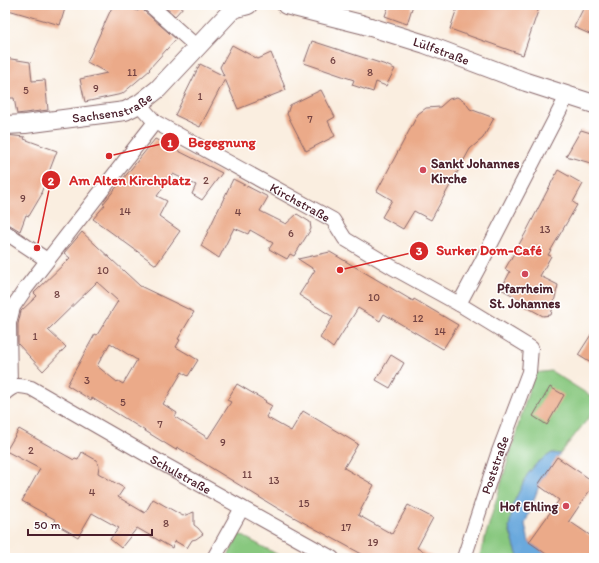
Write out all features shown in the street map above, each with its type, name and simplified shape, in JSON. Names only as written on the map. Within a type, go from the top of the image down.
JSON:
[{"type":"street","points":[[150,5],[198,47]]},
{"type":"street","name":"Sachsenstraße","points":[[5,125],[125,111],[139,104],[158,89],[233,9],[248,5]]},
{"type":"street","name":"Lülfstraße","points":[[286,5],[361,24],[425,44],[526,82],[594,104]]},
{"type":"street","points":[[458,304],[482,263],[567,96]]},
{"type":"street","name":"Kirchstraße","points":[[139,104],[156,122],[333,220],[345,239],[392,268],[458,304],[531,348],[529,372]]},
{"type":"street","points":[[8,390],[9,323],[13,307],[47,260],[156,122]]},
{"type":"street","points":[[5,232],[47,260]]},
{"type":"street","name":"Poststraße","points":[[464,558],[498,454],[529,372]]},
{"type":"street","name":"Schulstraße","points":[[8,390],[20,385],[31,388],[332,558]]},
{"type":"street","points":[[214,558],[242,508]]},
{"type":"green space","points":[[551,371],[594,398],[594,411],[560,454],[552,453],[537,463],[527,475],[509,528],[517,554],[520,558],[479,558],[534,373]]},
{"type":"green space","points":[[239,534],[284,558],[227,558]]},
{"type":"water","points":[[552,453],[560,454],[538,485],[539,486],[525,524],[529,542],[552,558],[520,558],[517,554],[509,528],[513,504],[527,475],[537,463]]},
{"type":"building","points":[[5,5],[66,5],[60,25],[5,9]]},
{"type":"building","points":[[113,5],[124,5],[138,11],[142,7],[144,11],[176,39],[149,69],[150,70],[122,94],[85,102],[80,79],[107,73],[87,62]]},
{"type":"building","points":[[163,5],[185,5],[175,16]]},
{"type":"building","points":[[389,5],[413,5],[407,24],[385,16]]},
{"type":"building","points":[[458,5],[540,5],[523,55],[450,29]]},
{"type":"building","points":[[585,5],[594,5],[594,36],[574,27]]},
{"type":"building","points":[[312,41],[395,69],[386,86],[376,82],[373,92],[352,85],[354,80],[304,63]]},
{"type":"building","points":[[232,45],[258,59],[271,53],[286,90],[238,109],[225,79],[200,127],[175,115],[200,64],[224,76],[220,67]]},
{"type":"building","points":[[5,58],[30,62],[32,81],[45,80],[48,110],[17,114],[14,98],[8,98],[7,77],[5,76]]},
{"type":"building","points":[[321,90],[335,117],[328,121],[335,136],[306,151],[287,114],[290,105]]},
{"type":"building","name":"Sankt Johannes Kirche","points":[[457,97],[465,102],[470,109],[494,118],[483,138],[470,149],[431,220],[414,211],[403,229],[382,217],[392,200],[377,191],[418,114],[426,108],[440,107],[449,99]]},
{"type":"building","points":[[581,130],[594,134],[594,164],[566,156]]},
{"type":"building","points":[[5,135],[25,137],[24,139],[57,151],[41,193],[42,194],[29,216],[26,215],[20,231],[10,225],[5,224]]},
{"type":"building","points":[[155,139],[222,173],[202,200],[192,194],[196,185],[173,174],[157,196],[167,201],[159,216],[180,231],[156,265],[93,219],[105,205],[103,204]]},
{"type":"building","points":[[558,170],[583,184],[573,202],[577,205],[548,255],[551,256],[540,276],[558,285],[551,315],[543,316],[521,304],[523,301],[501,289],[510,272],[505,269]]},
{"type":"building","points":[[233,179],[268,197],[260,211],[286,224],[297,214],[310,222],[311,229],[294,256],[290,254],[287,259],[269,249],[273,243],[250,230],[248,234],[234,228],[219,258],[201,246]]},
{"type":"building","points":[[82,232],[140,286],[194,312],[178,339],[180,340],[176,347],[198,360],[188,376],[182,372],[163,404],[177,413],[175,417],[208,438],[231,402],[227,400],[237,384],[272,406],[266,417],[291,431],[303,411],[358,444],[344,468],[374,485],[358,515],[392,534],[408,505],[433,518],[417,548],[436,558],[369,558],[277,508],[177,447],[176,450],[92,398],[91,400],[67,385],[95,334],[97,335],[118,301],[97,282],[48,330],[66,347],[43,371],[18,344],[18,324],[21,311],[37,296],[34,293],[70,258],[64,253]],"holes":[[[110,343],[137,360],[123,384],[118,381],[117,382],[97,366]]]},
{"type":"building","points":[[330,252],[413,301],[414,299],[458,325],[443,349],[384,314],[380,321],[358,308],[333,348],[320,338],[333,317],[299,295],[315,270],[298,259]]},
{"type":"building","points":[[594,330],[594,365],[578,355]]},
{"type":"building","points":[[391,355],[404,363],[390,388],[376,380]]},
{"type":"building","points":[[550,387],[564,395],[547,425],[533,416]]},
{"type":"building","points":[[19,429],[74,460],[78,460],[82,452],[96,460],[99,466],[98,473],[124,488],[118,497],[145,513],[153,499],[183,516],[194,512],[194,525],[203,534],[192,540],[187,548],[175,541],[172,548],[137,528],[121,548],[110,539],[119,528],[92,513],[78,537],[54,523],[56,520],[22,501],[40,469],[6,451]]},
{"type":"building","name":"Hof Ehling","points":[[557,457],[594,482],[569,521],[594,538],[594,558],[552,558],[529,542],[559,500],[538,485]]},
{"type":"place","name":"Begegnung","points":[[109,156]]},
{"type":"place","name":"Sankt Johannes Kirche","points":[[423,170]]},
{"type":"place","name":"Am Alten Kirchplatz","points":[[37,248]]},
{"type":"place","name":"Surker Dom-Café","points":[[340,270]]},
{"type":"place","name":"Pfarrheim St. Johannes","points":[[525,274]]},
{"type":"place","name":"Hof Ehling","points":[[566,506]]}]
